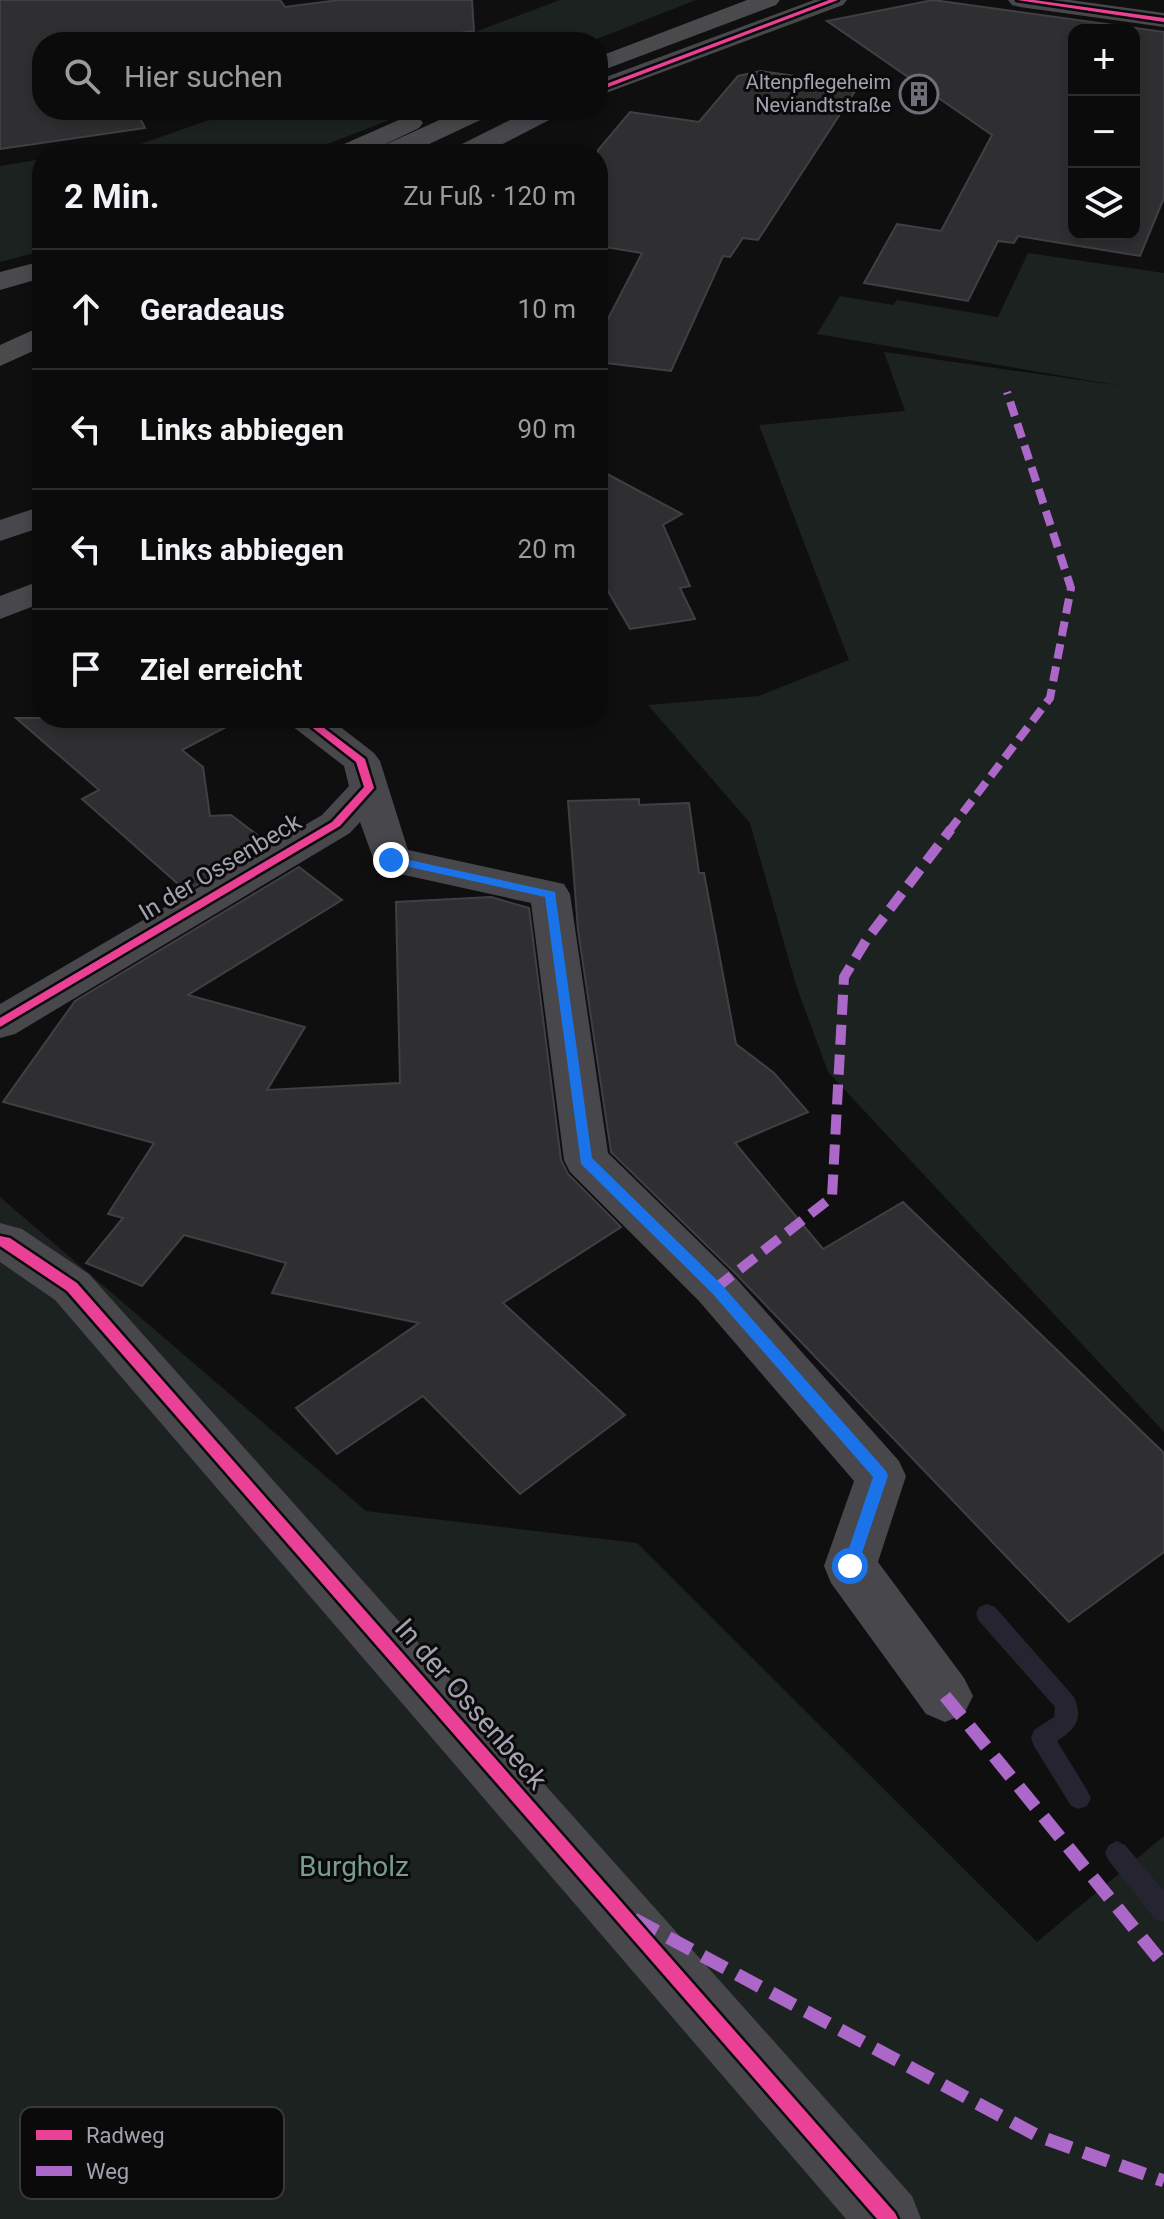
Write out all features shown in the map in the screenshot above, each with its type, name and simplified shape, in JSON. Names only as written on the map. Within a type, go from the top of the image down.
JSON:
[{"type":"highway","points":[[608,43],[724,0]]},
{"type":"highway","points":[[608,61],[768,0]]},
{"type":"highway","points":[[365,144],[416,120]]},
{"type":"highway","points":[[409,144],[460,120]]},
{"type":"highway","points":[[0,281],[32,272]]},
{"type":"highway","points":[[0,357],[32,340]]},
{"type":"highway","points":[[0,376],[32,364]]},
{"type":"street","points":[[608,85],[835,0]]},
{"type":"street","points":[[1020,0],[1164,20]]},
{"type":"street","points":[[483,144],[530,120]]},
{"type":"street","points":[[0,531],[32,520]]},
{"type":"street","points":[[0,609],[32,595]]},
{"type":"street","points":[[318,728],[361,761],[391,860],[550,894],[586,1160],[716,1288],[881,1476],[850,1566],[945,1696]]},
{"type":"street","name":"In der Ossenbeck","points":[[0,1023],[336,824],[369,788]]},
{"type":"street","name":"In der Ossenbeck","points":[[0,1241],[72,1287],[889,2219]]},
{"type":"green space","points":[[560,0],[696,0],[608,35],[608,32],[475,32]]},
{"type":"green space","points":[[209,120],[389,120],[328,144],[141,144]]},
{"type":"green space","points":[[32,161],[32,254],[0,262],[0,166]]},
{"type":"green space","points":[[1028,253],[1164,273],[1164,1432],[828,1072],[796,985],[750,823],[648,705],[759,696],[849,660],[759,425],[905,411],[884,352],[1122,386],[817,334],[840,296],[893,305],[897,300],[998,317]]},
{"type":"green space","name":"Burgholz","points":[[0,1197],[366,1511],[637,1543],[1037,1942],[1164,1836],[1164,2219],[0,2219]]},
{"type":"building","points":[[0,0],[280,0],[285,7],[339,0],[472,0],[474,31],[467,32],[32,32],[32,120],[141,120],[145,128],[0,149]]},
{"type":"building","points":[[933,0],[1106,24],[1068,24],[1068,240],[1140,240],[1140,29],[1164,32],[1164,198],[1140,256],[1018,236],[1014,243],[998,241],[968,301],[864,283],[897,224],[941,231],[992,135],[827,21]]},
{"type":"building","points":[[761,71],[859,85],[758,240],[743,238],[730,257],[723,256],[671,371],[608,363],[608,319],[642,253],[608,248],[608,144],[603,144],[630,112],[699,122],[738,76]]},
{"type":"building","points":[[608,474],[682,514],[663,525],[690,586],[680,588],[695,619],[630,629],[608,591]]},
{"type":"building","points":[[16,718],[32,718],[32,728],[224,728],[182,750],[203,767],[210,816],[231,815],[268,843],[186,891],[82,799],[99,790]]},
{"type":"building","points":[[639,799],[639,805],[689,803],[699,873],[704,873],[736,1044],[774,1073],[808,1112],[735,1143],[823,1249],[903,1202],[1164,1453],[1164,1552],[1069,1622],[735,1273],[611,1152],[578,930],[568,801]]},
{"type":"building","points":[[299,867],[342,900],[188,995],[305,1027],[267,1090],[400,1083],[396,902],[491,897],[529,908],[561,1160],[568,1174],[621,1227],[503,1303],[625,1415],[520,1494],[423,1396],[337,1454],[296,1408],[419,1323],[272,1293],[286,1263],[184,1235],[142,1286],[86,1263],[123,1218],[108,1214],[154,1143],[3,1102],[75,1001]]},
{"type":"waterway","points":[[987,1614],[1066,1704],[1065,1723],[1042,1738],[1079,1798]]},
{"type":"waterway","points":[[1117,1853],[1164,1910]]},
{"type":"marked path","points":[[716,1288],[832,1197],[844,977],[867,939],[1050,698],[1071,588],[1007,392]]},
{"type":"marked path","points":[[945,1696],[1164,1965]]},
{"type":"marked path","points":[[634,1919],[1038,2136],[1164,2181]]},
{"type":"cycle path","points":[[608,85],[835,0]]},
{"type":"cycle path","points":[[1020,0],[1164,20]]},
{"type":"cycle path","points":[[0,1023],[336,824],[369,788],[361,761],[318,728]]},
{"type":"cycle path","points":[[0,1241],[72,1287],[889,2219]]},
{"type":"place","name":"Altenpflegeheim Neviandtstraße","points":[[919,94]]},
{"type":"route","points":[[391,860],[550,894],[586,1160],[716,1288],[881,1476],[850,1566]]}]
